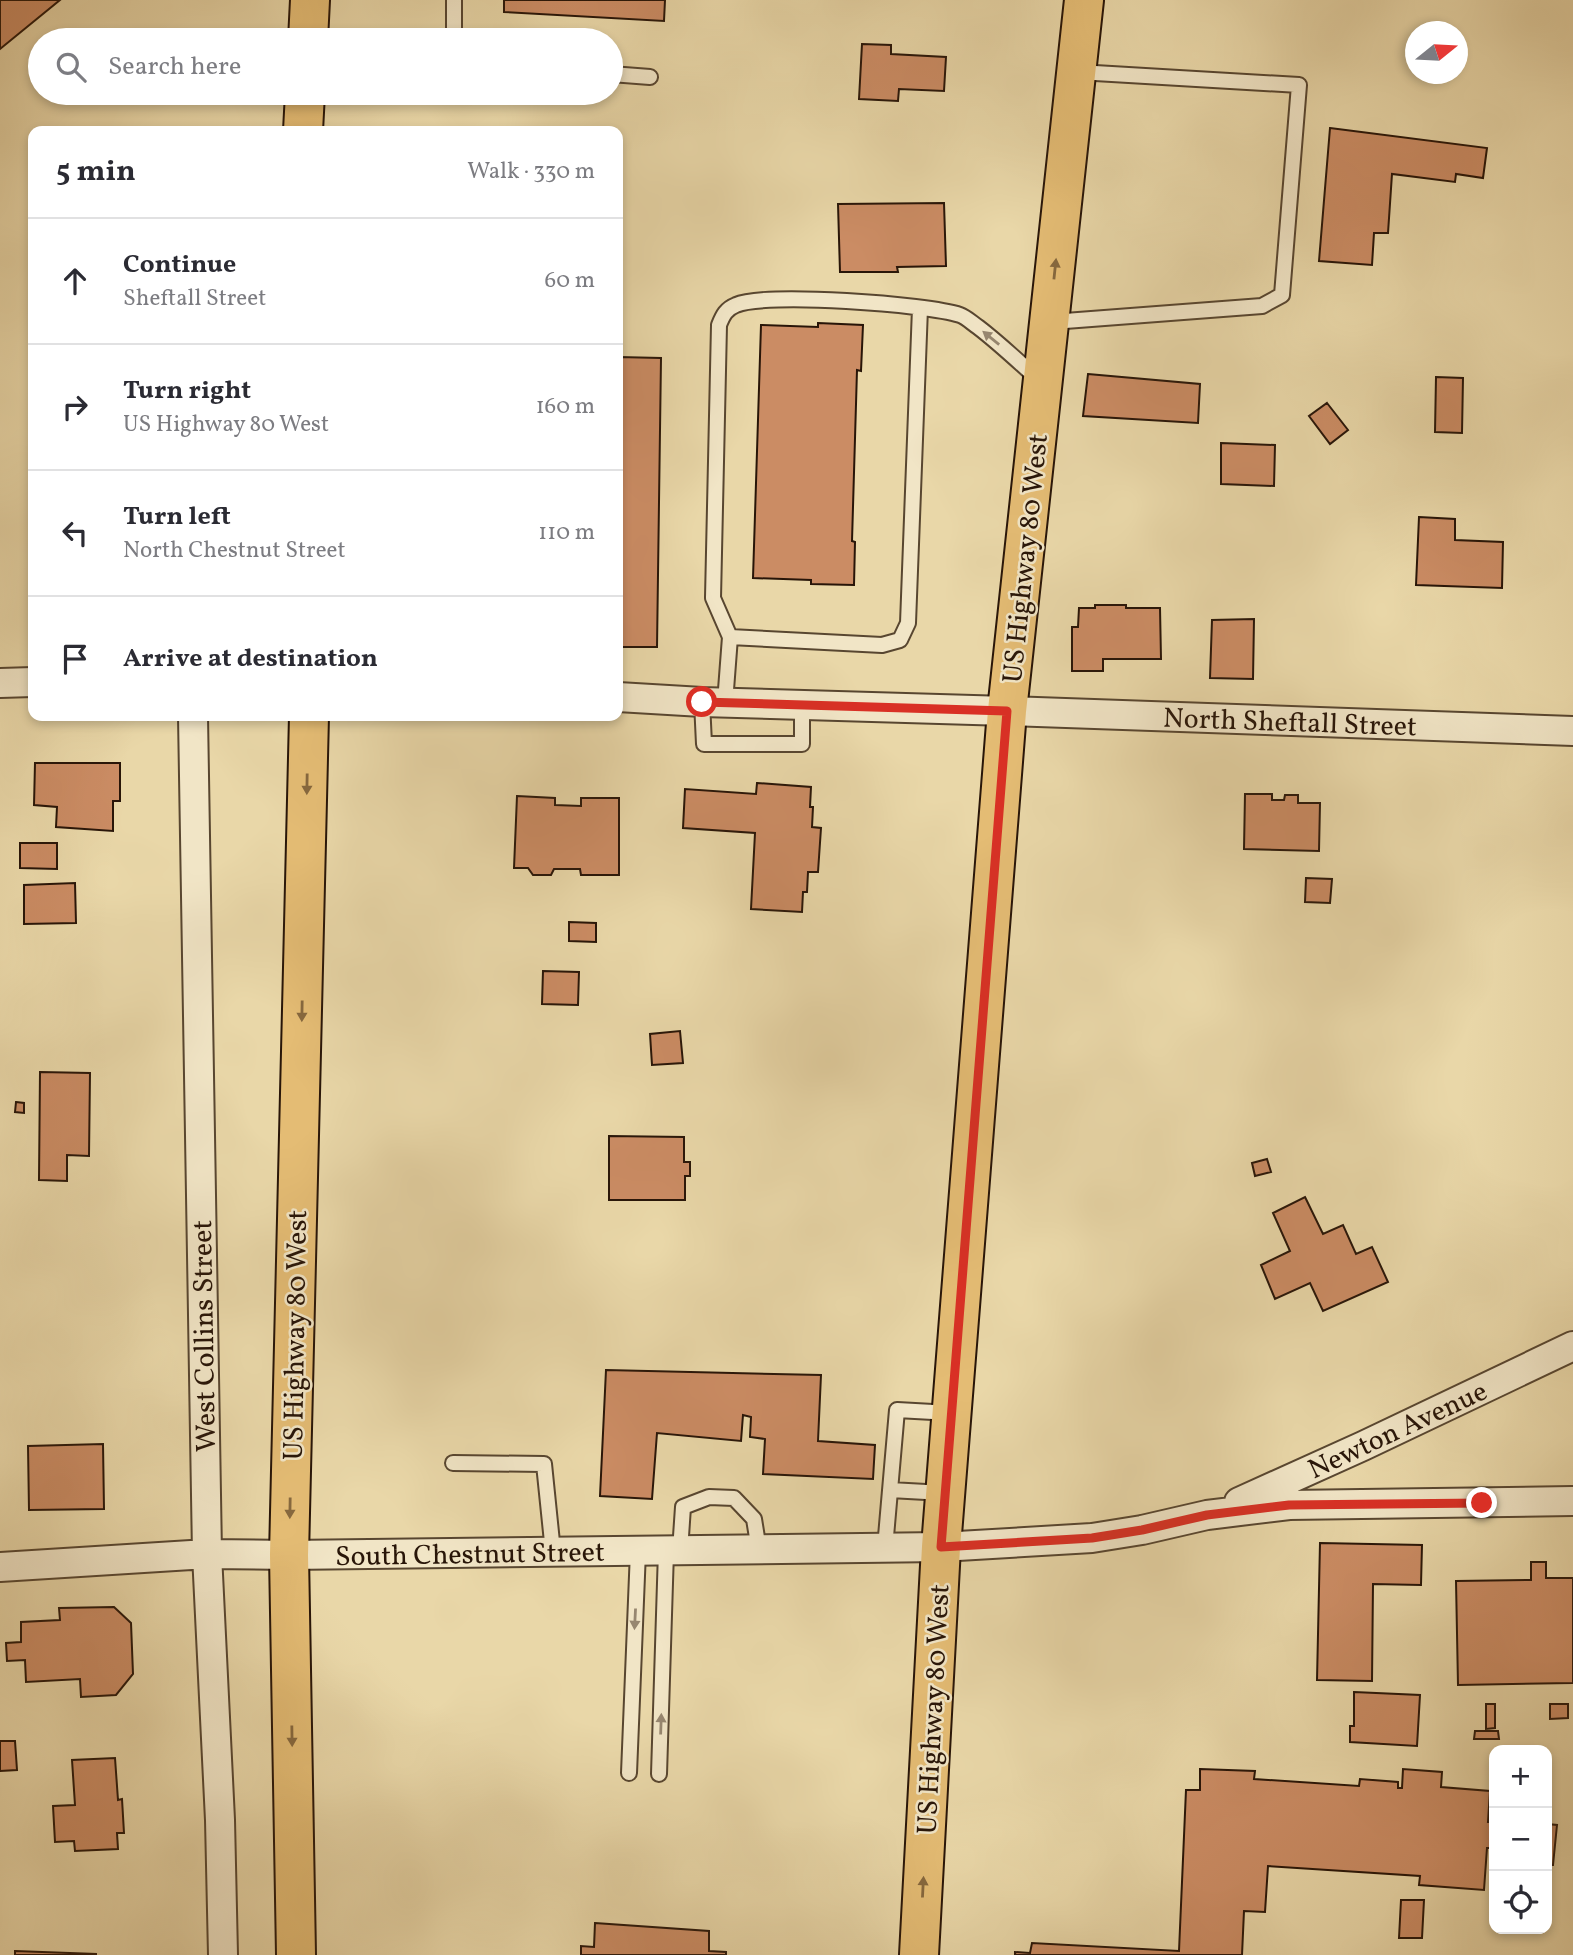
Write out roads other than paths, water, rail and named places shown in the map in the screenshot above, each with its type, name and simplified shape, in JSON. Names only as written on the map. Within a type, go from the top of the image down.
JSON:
[{"type":"main road","points":[[309,28],[310,0]]},
{"type":"main road","name":"US Highway 80 West","points":[[919,1955],[941,1547],[1007,711],[1084,0]]},
{"type":"main road","points":[[303,126],[304,105]]},
{"type":"main road","name":"US Highway 80 West","points":[[296,1955],[289,1555],[309,721]]},
{"type":"street","points":[[0,683],[28,682]]},
{"type":"street","name":"North Sheftall Street","points":[[623,696],[713,702],[1573,731]]},
{"type":"street","name":"West Collins Street","points":[[193,721],[206,1554],[220,1820],[223,1955]]},
{"type":"street","name":"Newton Avenue","points":[[1180,1521],[1254,1496],[1573,1346]]},
{"type":"street","points":[[1180,1521],[1289,1505],[1573,1500]]},
{"type":"street","name":"South Chestnut Street","points":[[0,1567],[206,1554],[941,1547],[1092,1538],[1180,1521]]},
{"type":"lane","points":[[454,0],[454,28]]},
{"type":"lane","points":[[1049,322],[1262,306],[1282,295],[1300,85],[1076,72]]},
{"type":"lane","points":[[623,75],[650,77]]},
{"type":"lane","points":[[802,705],[802,744],[704,744],[730,637],[713,597],[719,325],[724,312],[750,300],[780,300],[870,303],[962,315],[1043,383]]},
{"type":"lane","points":[[730,637],[882,645],[900,640],[908,623],[920,308]]},
{"type":"lane","points":[[885,1548],[897,1410],[952,1413]]},
{"type":"lane","points":[[453,1463],[544,1464],[553,1552]]},
{"type":"lane","points":[[890,1490],[946,1493]]},
{"type":"lane","points":[[659,1774],[673,1551],[683,1507],[709,1497],[734,1498],[754,1519],[760,1549]]},
{"type":"lane","points":[[629,1773],[638,1551]]}]
